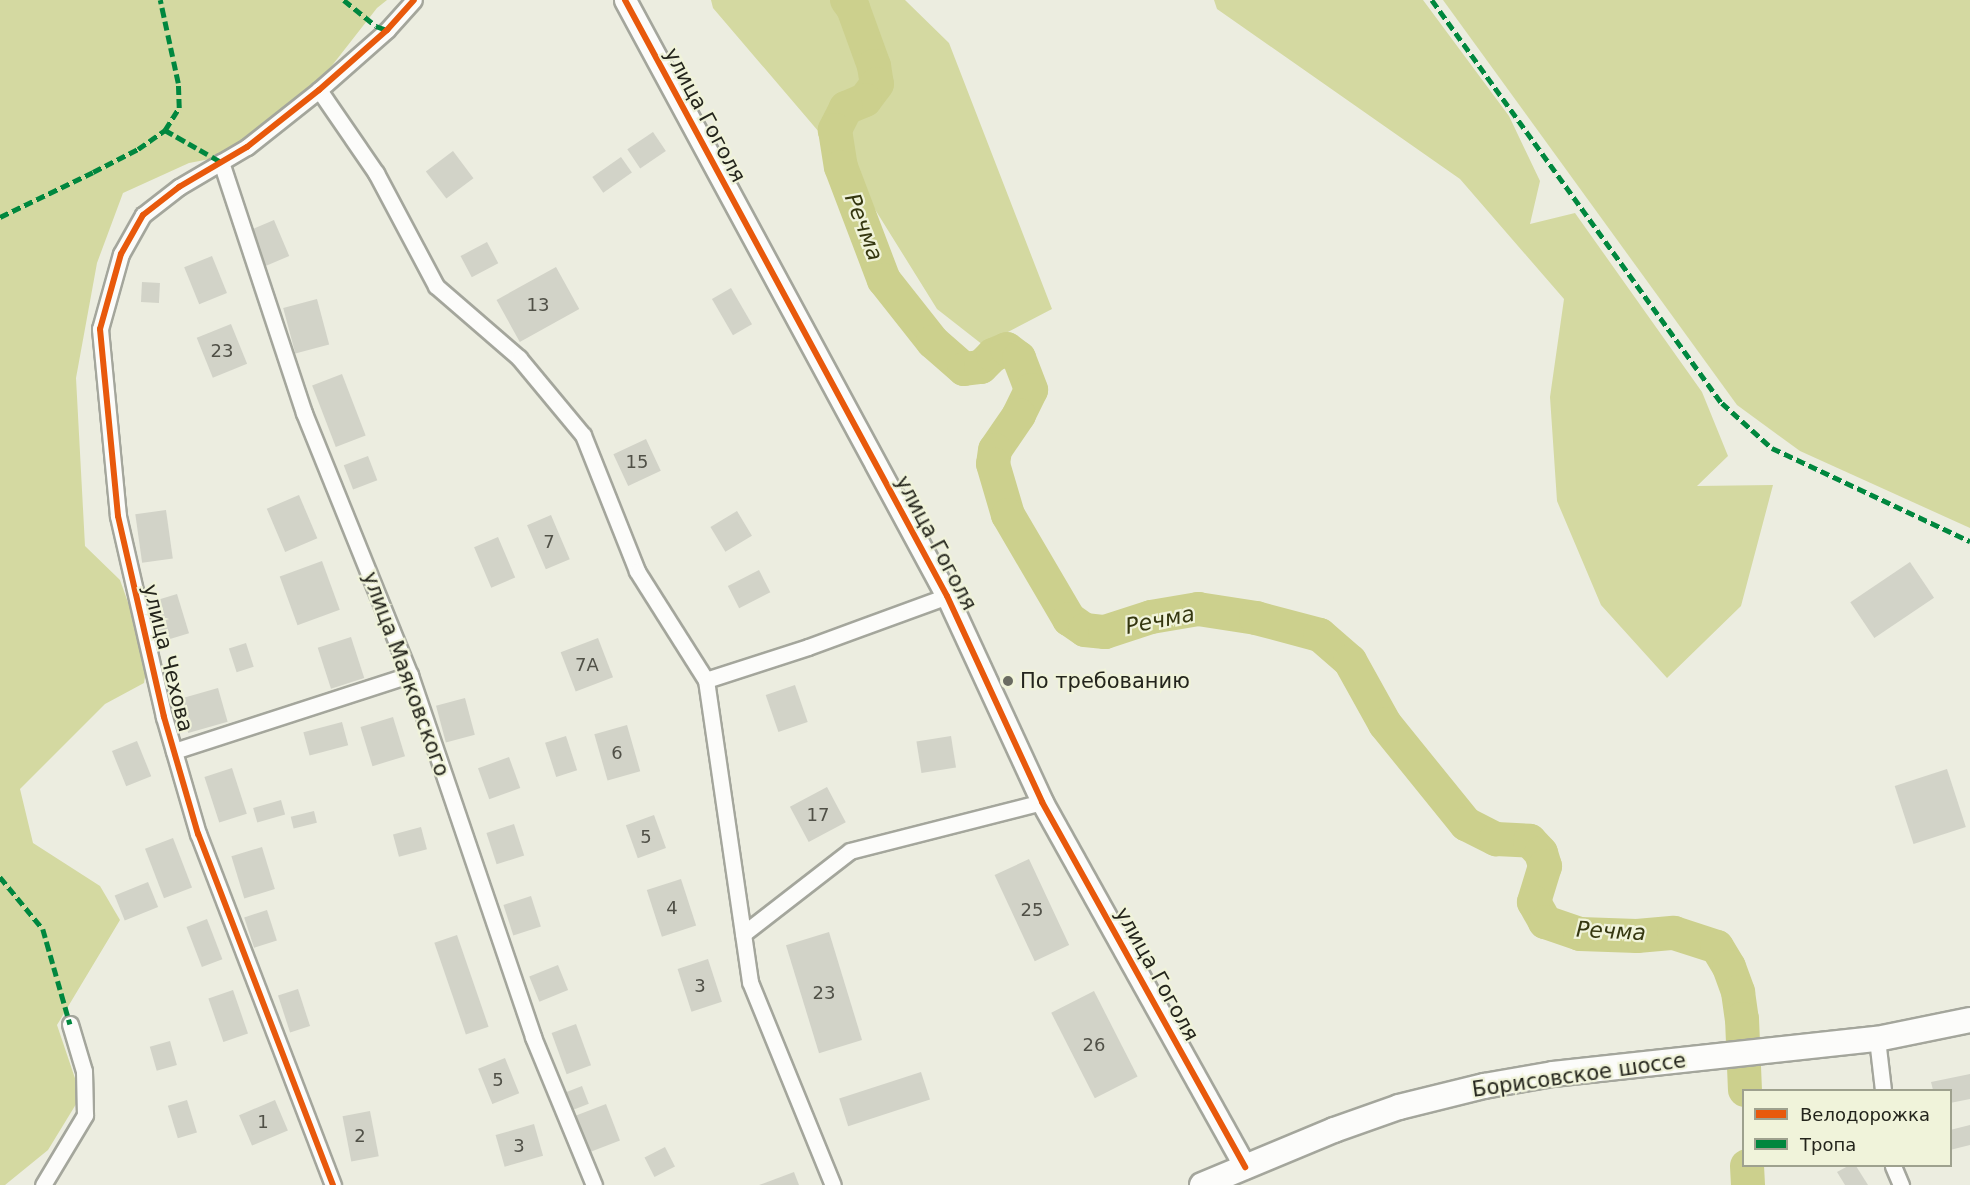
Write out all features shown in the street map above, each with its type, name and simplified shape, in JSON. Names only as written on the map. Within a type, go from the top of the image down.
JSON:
[{"type":"main road","name":"Борисовское шоссе","points":[[1202,1185],[1334,1130],[1399,1107],[1444,1095],[1553,1074],[1877,1039],[1970,1020]]},
{"type":"street","name":"улица Чехова","points":[[333,1185],[198,834],[174,751],[118,516],[100,329],[121,254],[143,215],[179,187],[247,147],[319,90],[387,30],[414,0]]},
{"type":"street","name":"улица Гоголя","points":[[625,0],[947,596],[1042,802],[1245,1167]]},
{"type":"street","points":[[319,90],[376,173],[436,286],[519,358],[583,435],[637,570],[706,680],[750,982],[833,1185]]},
{"type":"street","name":"улица Маяковского","points":[[220,162],[304,413],[410,675],[532,1036],[594,1185]]},
{"type":"street","points":[[706,680],[808,648],[947,596]]},
{"type":"street","points":[[174,751],[410,675]]},
{"type":"street","points":[[743,934],[850,851],[1042,802]]},
{"type":"street","points":[[43,1185],[85,1114],[84,1071],[70,1024]]},
{"type":"street","points":[[1877,1039],[1883,1089]]},
{"type":"street","points":[[1893,1167],[1901,1185]]},
{"type":"green space","points":[[0,0],[387,0],[377,8],[309,95],[252,151],[189,163],[123,193],[97,263],[76,378],[85,546],[120,580],[148,658],[144,683],[105,704],[20,789],[33,843],[100,886],[120,920],[57,1025],[81,1096],[48,1150],[5,1185],[0,1185]]},
{"type":"green space","points":[[711,0],[905,0],[949,43],[1052,309],[983,345],[937,309],[848,166],[713,8]]},
{"type":"green space","points":[[1214,0],[1423,0],[1509,116],[1540,181],[1530,224],[1575,213],[1702,392],[1728,456],[1697,486],[1773,485],[1741,606],[1667,678],[1601,605],[1557,501],[1550,397],[1564,299],[1460,179],[1217,9]]},
{"type":"green space","points":[[1443,0],[1970,0],[1970,528],[1800,451],[1737,405]]},
{"type":"building","points":[[653,132],[666,151],[640,168],[627,149]]},
{"type":"building","points":[[453,151],[473,178],[446,199],[426,171]]},
{"type":"building","points":[[621,157],[632,173],[603,193],[592,177]]},
{"type":"building","points":[[274,220],[289,256],[264,266],[249,231]]},
{"type":"building","points":[[487,242],[498,263],[472,277],[461,256]]},
{"type":"building","points":[[212,256],[227,293],[199,304],[184,267]]},
{"type":"building","points":[[556,267],[579,309],[520,342],[497,300]]},
{"type":"building","points":[[142,282],[160,283],[159,303],[141,302]]},
{"type":"building","points":[[731,288],[752,324],[733,335],[712,299]]},
{"type":"building","points":[[317,299],[329,344],[295,353],[283,308]]},
{"type":"building","points":[[231,324],[247,364],[213,378],[197,338]]},
{"type":"building","points":[[342,374],[366,436],[336,447],[312,385]]},
{"type":"building","points":[[646,439],[661,471],[628,486],[613,454]]},
{"type":"building","points":[[368,456],[377,480],[353,490],[344,465]]},
{"type":"building","points":[[299,495],[317,538],[285,552],[267,509]]},
{"type":"building","points":[[166,510],[173,559],[142,563],[135,514]]},
{"type":"building","points":[[737,511],[752,536],[725,552],[710,527]]},
{"type":"building","points":[[551,515],[570,559],[546,569],[527,525]]},
{"type":"building","points":[[498,537],[515,578],[491,588],[474,547]]},
{"type":"building","points":[[322,561],[340,610],[297,625],[280,576]]},
{"type":"building","points":[[1910,562],[1934,598],[1874,638],[1850,602]]},
{"type":"building","points":[[759,570],[770,592],[739,608],[728,586]]},
{"type":"building","points":[[177,594],[189,633],[159,642],[147,603]]},
{"type":"building","points":[[351,637],[364,678],[331,689],[318,648]]},
{"type":"building","points":[[598,638],[613,677],[576,692],[561,652]]},
{"type":"building","points":[[246,643],[254,667],[237,672],[229,649]]},
{"type":"building","points":[[795,685],[808,722],[778,732],[766,695]]},
{"type":"building","points":[[218,688],[228,722],[188,733],[179,699]]},
{"type":"building","points":[[465,698],[475,735],[446,742],[436,706]]},
{"type":"building","points":[[393,717],[405,756],[372,766],[360,727]]},
{"type":"building","points":[[342,722],[348,745],[310,756],[303,732]]},
{"type":"building","points":[[627,725],[640,771],[608,781],[594,734]]},
{"type":"building","points":[[566,736],[577,770],[556,777],[545,743]]},
{"type":"building","points":[[951,736],[956,768],[921,773],[916,741]]},
{"type":"building","points":[[137,741],[151,776],[126,786],[112,751]]},
{"type":"building","points":[[509,757],[520,788],[489,799],[478,768]]},
{"type":"building","points":[[232,768],[247,814],[219,823],[204,777]]},
{"type":"building","points":[[1947,769],[1966,827],[1914,844],[1895,786]]},
{"type":"building","points":[[827,787],[846,822],[809,842],[790,807]]},
{"type":"building","points":[[281,800],[285,814],[257,822],[253,808]]},
{"type":"building","points":[[314,811],[317,823],[294,828],[291,817]]},
{"type":"building","points":[[654,815],[666,848],[638,858],[626,825]]},
{"type":"building","points":[[514,824],[524,855],[497,864],[486,833]]},
{"type":"building","points":[[421,827],[427,849],[399,857],[393,835]]},
{"type":"building","points":[[173,838],[192,887],[164,898],[145,849]]},
{"type":"building","points":[[262,847],[275,889],[244,898],[231,856]]},
{"type":"building","points":[[1029,859],[1069,945],[1035,961],[995,875]]},
{"type":"building","points":[[681,879],[696,926],[662,937],[647,890]]},
{"type":"building","points":[[148,882],[158,907],[125,921],[115,895]]},
{"type":"building","points":[[531,896],[541,926],[513,935],[503,905]]},
{"type":"building","points":[[267,910],[277,940],[254,948],[244,917]]},
{"type":"building","points":[[207,919],[222,959],[202,967],[186,927]]},
{"type":"building","points":[[829,932],[862,1040],[819,1053],[786,945]]},
{"type":"building","points":[[457,935],[489,1027],[466,1035],[434,943]]},
{"type":"building","points":[[708,959],[722,1002],[691,1012],[678,969]]},
{"type":"building","points":[[558,965],[568,990],[539,1002],[529,977]]},
{"type":"building","points":[[298,989],[310,1026],[290,1033],[278,995]]},
{"type":"building","points":[[233,990],[248,1033],[223,1042],[208,998]]},
{"type":"building","points":[[1094,991],[1138,1077],[1095,1098],[1051,1013]]},
{"type":"building","points":[[576,1024],[591,1065],[567,1074],[552,1033]]},
{"type":"building","points":[[170,1041],[177,1065],[157,1071],[150,1047]]},
{"type":"building","points":[[505,1058],[519,1093],[492,1104],[478,1069]]},
{"type":"building","points":[[921,1072],[930,1100],[848,1126],[839,1099]]},
{"type":"building","points":[[1970,1074],[1970,1099],[1952,1103],[1952,1089],[1933,1089],[1931,1082]]},
{"type":"building","points":[[582,1086],[589,1104],[570,1111],[563,1093]]},
{"type":"building","points":[[187,1100],[197,1133],[178,1138],[168,1106]]},
{"type":"building","points":[[275,1100],[288,1130],[252,1146],[239,1115]]},
{"type":"building","points":[[606,1104],[620,1140],[590,1152],[576,1115]]},
{"type":"building","points":[[370,1111],[379,1156],[351,1161],[343,1116]]},
{"type":"building","points":[[534,1124],[543,1156],[505,1167],[496,1135]]},
{"type":"building","points":[[1970,1125],[1970,1145],[1952,1150],[1952,1130]]},
{"type":"building","points":[[665,1147],[675,1167],[654,1177],[645,1157]]},
{"type":"building","points":[[1846,1167],[1857,1167],[1868,1185],[1845,1185],[1837,1172]]},
{"type":"building","points":[[794,1172],[799,1185],[759,1185]]},
{"type":"waterway","name":"Речма","points":[[847,0],[853,8],[874,66],[877,84],[865,100],[846,108],[835,130],[841,167],[884,280],[933,342],[964,369],[981,367],[993,355],[1007,349],[1019,358],[1031,390],[1019,415],[995,450],[993,464],[1008,515],[1069,619],[1085,630],[1105,632],[1151,617],[1198,609],[1256,618],[1320,635],[1350,661],[1385,724],[1466,824],[1496,839],[1530,841],[1541,853],[1545,866],[1534,902],[1545,922],[1580,934],[1637,936],[1674,933],[1717,947],[1729,967],[1738,992],[1742,1019],[1745,1089]]},
{"type":"waterway","name":"Речма","points":[[1747,1167],[1748,1185]]},
{"type":"marked path","points":[[0,217],[138,149],[165,130],[179,108],[178,83],[160,0]]},
{"type":"marked path","points":[[344,0],[376,26],[387,30]]},
{"type":"marked path","points":[[1432,0],[1722,403],[1772,448],[1970,541]]},
{"type":"marked path","points":[[165,130],[221,162]]},
{"type":"marked path","points":[[0,877],[43,929],[70,1024]]},
{"type":"cycle path","points":[[333,1185],[198,834],[164,717],[118,516],[100,329],[121,254],[143,215],[179,187],[247,147],[319,90],[387,30],[414,0]]},
{"type":"cycle path","points":[[625,0],[947,596],[1042,802],[1245,1167]]},
{"type":"place","name":"По требованию","points":[[1008,681]]}]
